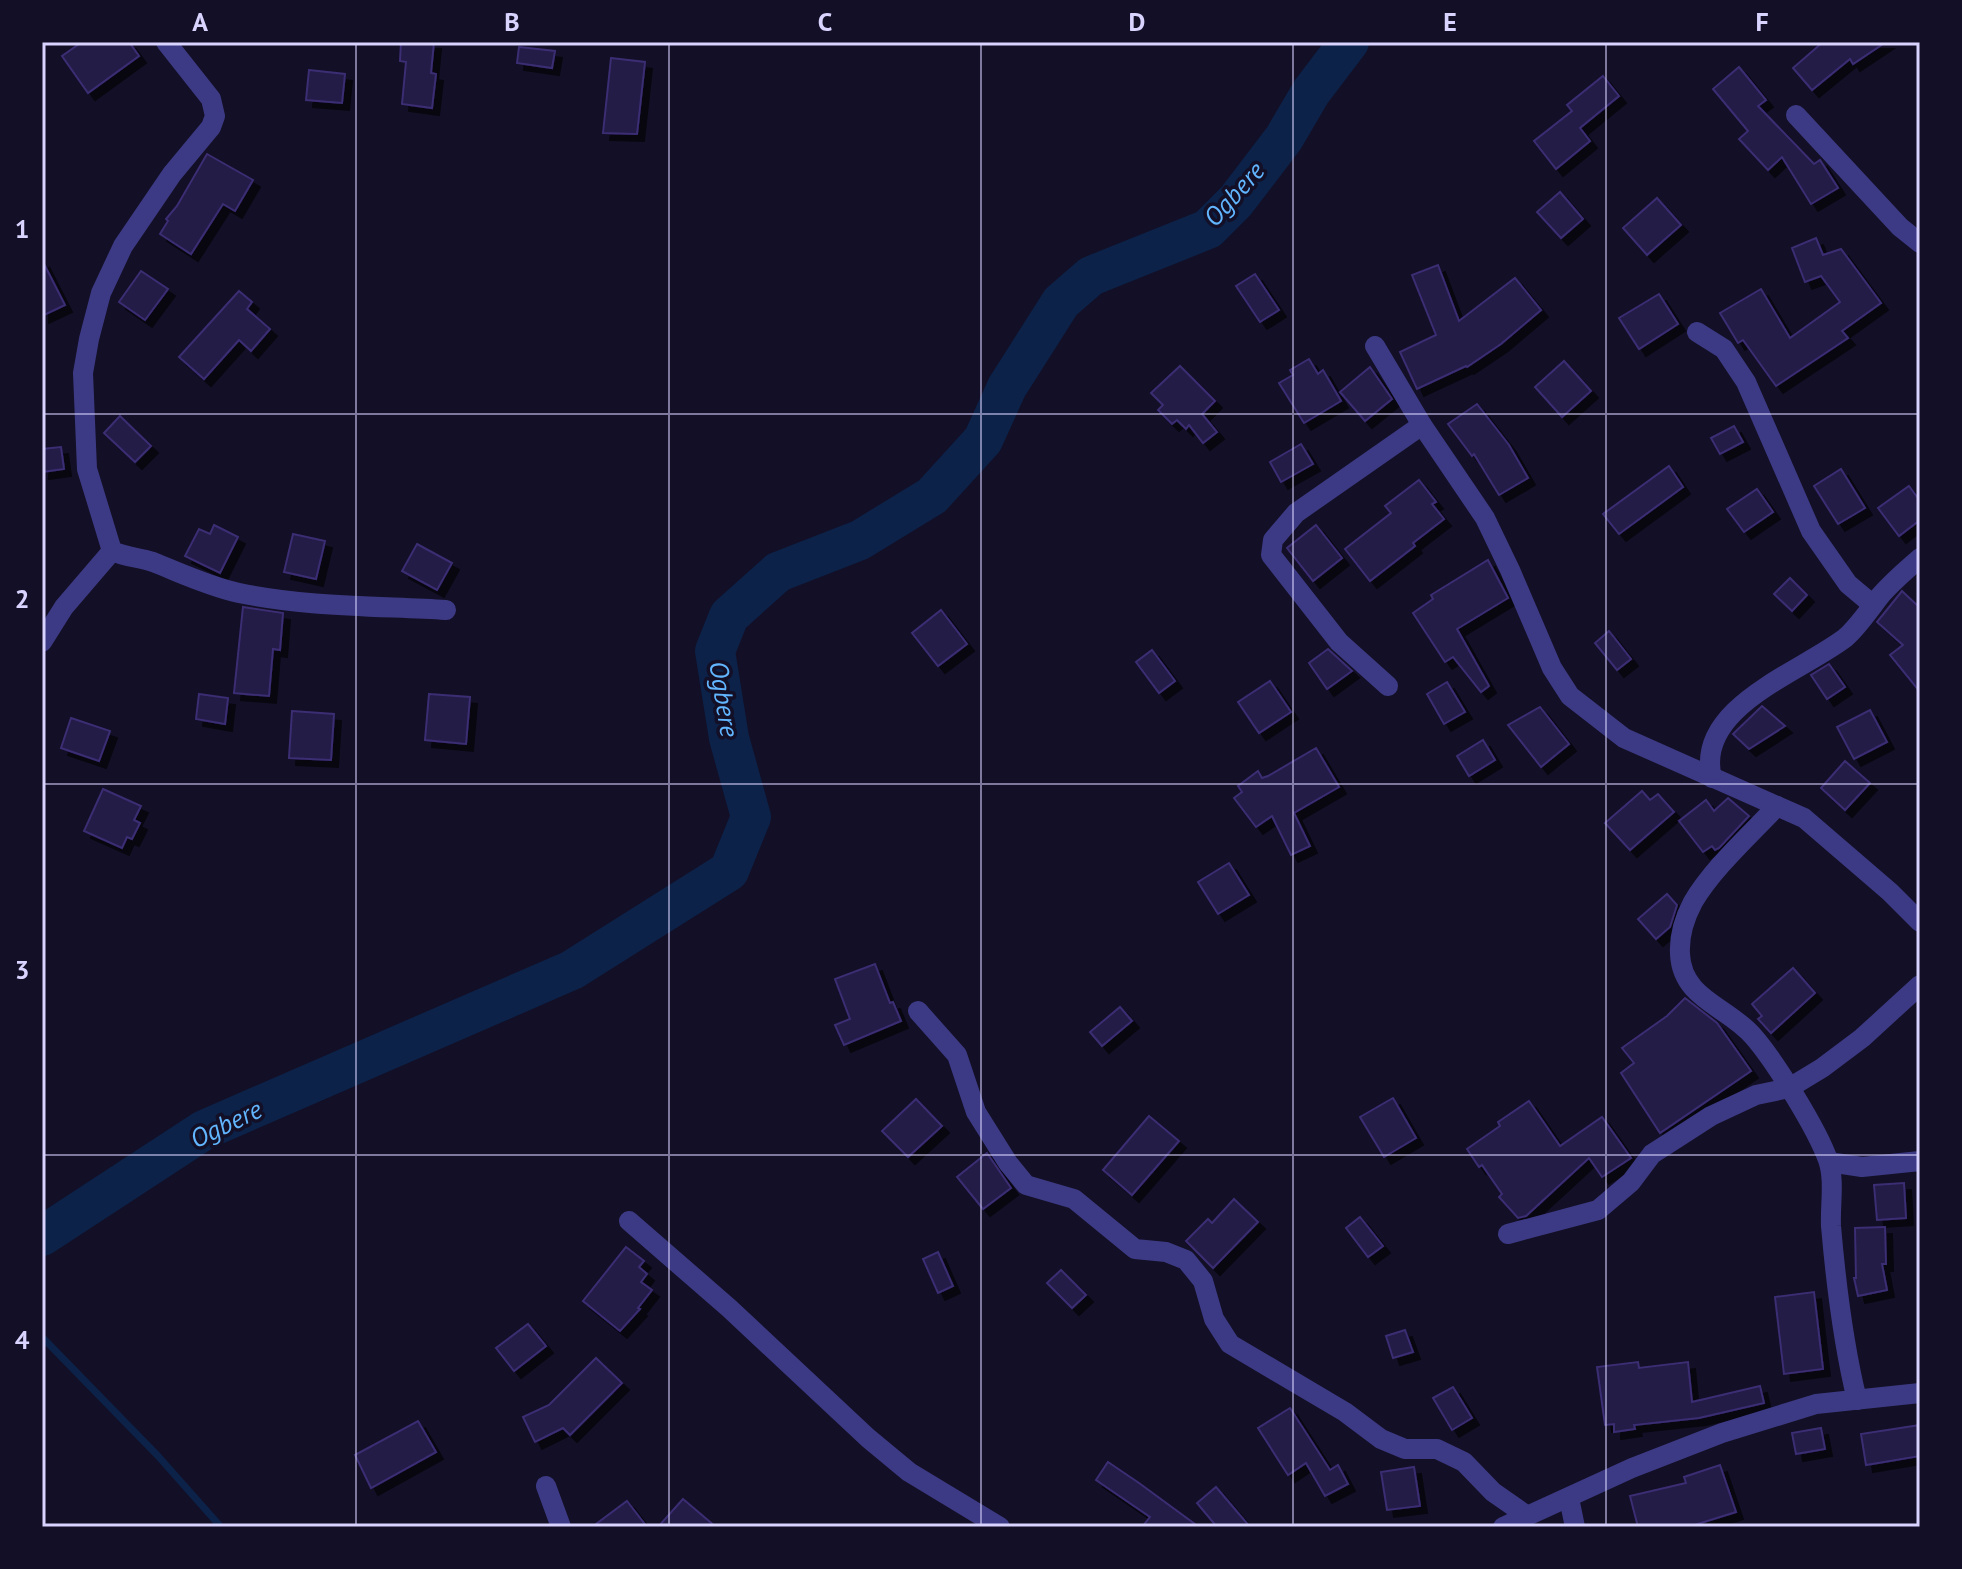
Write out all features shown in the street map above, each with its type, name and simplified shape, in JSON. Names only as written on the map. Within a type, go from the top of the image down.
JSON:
[{"type":"street","points":[[166,42],[211,99],[215,116],[211,127],[172,174],[123,246],[101,293],[89,339],[83,373],[87,469],[112,551],[128,558],[149,560],[177,574],[239,593],[285,600],[446,610]]},
{"type":"street","points":[[1796,115],[1900,227],[1920,243]]},
{"type":"street","points":[[1697,332],[1724,349],[1746,382],[1811,531],[1848,584],[1873,605]]},
{"type":"street","points":[[1375,346],[1422,425],[1485,518],[1552,668],[1570,696],[1624,738],[1804,818],[1920,922]]},
{"type":"street","points":[[1388,686],[1339,642],[1271,555],[1273,540],[1296,513],[1422,425]]},
{"type":"street","points":[[42,642],[64,607],[112,551]]},
{"type":"street","points":[[1712,778],[1708,762],[1724,721],[1752,696],[1848,636],[1873,605],[1920,558]]},
{"type":"street","points":[[1777,806],[1722,865],[1693,902],[1679,939],[1681,969],[1690,987],[1752,1035],[1789,1088],[1829,1162],[1836,1269],[1846,1353],[1857,1400]]},
{"type":"street","points":[[1508,1234],[1598,1210],[1631,1182],[1652,1154],[1711,1116],[1756,1095],[1789,1088],[1822,1068],[1862,1038],[1920,985]]},
{"type":"street","points":[[918,1011],[957,1055],[976,1112],[1008,1163],[1026,1185],[1074,1199],[1135,1249],[1166,1252],[1186,1260],[1203,1281],[1214,1319],[1230,1344],[1345,1412],[1381,1439],[1405,1449],[1437,1449],[1464,1462],[1493,1492],[1526,1515]]},
{"type":"street","points":[[1829,1162],[1862,1167],[1920,1161]]},
{"type":"street","points":[[629,1221],[909,1472],[1000,1527]]},
{"type":"street","points":[[1503,1527],[1632,1468],[1722,1433],[1816,1404],[1920,1393]]},
{"type":"street","points":[[546,1486],[561,1527]]},
{"type":"street","points":[[1569,1498],[1575,1527]]},
{"type":"building","points":[[82,42],[129,42],[139,56],[88,93],[62,56]]},
{"type":"building","points":[[401,42],[434,42],[431,73],[436,74],[432,108],[402,104],[406,62],[400,61]]},
{"type":"building","points":[[1823,42],[1886,42],[1853,64],[1850,59],[1812,90],[1793,68]]},
{"type":"building","points":[[519,47],[555,51],[552,68],[517,63]]},
{"type":"building","points":[[611,58],[645,62],[637,134],[603,133]]},
{"type":"building","points":[[1739,67],[1766,100],[1758,106],[1814,164],[1820,160],[1838,188],[1811,204],[1782,157],[1768,170],[1739,139],[1748,131],[1713,89]]},
{"type":"building","points":[[309,70],[345,74],[342,103],[306,100]]},
{"type":"building","points":[[1603,76],[1619,96],[1580,128],[1590,141],[1556,169],[1534,141],[1572,111],[1567,105]]},
{"type":"building","points":[[207,154],[253,180],[235,211],[223,204],[191,254],[160,234],[168,221],[166,219]]},
{"type":"building","points":[[1560,192],[1583,219],[1561,238],[1537,212]]},
{"type":"building","points":[[1657,198],[1681,225],[1647,255],[1623,228]]},
{"type":"building","points":[[1816,238],[1823,255],[1841,249],[1881,303],[1842,331],[1848,338],[1776,386],[1743,340],[1738,343],[1720,313],[1761,289],[1790,338],[1840,302],[1821,276],[1805,282],[1792,248]]},
{"type":"building","points":[[42,260],[65,305],[42,316]]},
{"type":"building","points":[[1438,265],[1459,321],[1515,278],[1541,310],[1501,344],[1467,367],[1417,389],[1400,352],[1436,335],[1412,275]]},
{"type":"building","points":[[141,271],[168,289],[145,320],[119,302]]},
{"type":"building","points":[[1255,274],[1279,310],[1260,322],[1236,286]]},
{"type":"building","points":[[239,291],[252,302],[247,309],[270,329],[251,351],[239,340],[204,379],[179,357]]},
{"type":"building","points":[[1659,294],[1678,324],[1639,349],[1619,318]]},
{"type":"building","points":[[1309,359],[1318,374],[1323,370],[1341,401],[1304,423],[1279,383],[1293,375],[1290,370]]},
{"type":"building","points":[[1564,361],[1591,391],[1562,417],[1535,387]]},
{"type":"building","points":[[1180,366],[1215,401],[1202,414],[1217,432],[1203,443],[1189,425],[1186,429],[1177,420],[1172,424],[1158,410],[1163,405],[1151,393]]},
{"type":"building","points":[[1370,367],[1392,399],[1365,421],[1340,392]]},
{"type":"building","points":[[1477,404],[1509,445],[1528,478],[1499,495],[1474,454],[1472,456],[1448,424]]},
{"type":"building","points":[[120,416],[151,446],[135,462],[104,433]]},
{"type":"building","points":[[1734,426],[1743,442],[1720,454],[1711,438]]},
{"type":"building","points":[[1301,444],[1313,464],[1281,482],[1270,462]]},
{"type":"building","points":[[61,447],[64,469],[42,472],[42,449]]},
{"type":"building","points":[[1669,466],[1683,487],[1619,534],[1603,514]]},
{"type":"building","points":[[1841,469],[1865,508],[1838,524],[1814,486]]},
{"type":"building","points":[[1419,480],[1436,502],[1432,504],[1444,519],[1370,581],[1345,549],[1391,513],[1385,506]]},
{"type":"building","points":[[1909,486],[1920,501],[1920,520],[1899,536],[1878,508]]},
{"type":"building","points":[[1757,489],[1773,512],[1744,532],[1727,509]]},
{"type":"building","points":[[214,525],[238,537],[220,573],[185,556],[199,529],[210,534]]},
{"type":"building","points":[[1316,525],[1342,558],[1313,581],[1287,548]]},
{"type":"building","points":[[293,534],[325,541],[316,579],[284,572]]},
{"type":"building","points":[[417,544],[452,563],[437,590],[402,571]]},
{"type":"building","points":[[1488,560],[1508,598],[1457,629],[1489,686],[1481,692],[1453,657],[1445,662],[1413,613],[1433,599],[1431,595]]},
{"type":"building","points":[[1790,578],[1807,595],[1792,611],[1774,594]]},
{"type":"building","points":[[1902,591],[1920,608],[1920,692],[1890,655],[1903,645],[1877,622]]},
{"type":"building","points":[[243,607],[283,613],[280,650],[273,649],[269,696],[234,693]]},
{"type":"building","points":[[941,610],[967,644],[938,666],[912,633]]},
{"type":"building","points":[[1609,631],[1631,659],[1617,670],[1595,643]]},
{"type":"building","points":[[1328,649],[1352,671],[1327,689],[1309,663]]},
{"type":"building","points":[[1152,650],[1175,681],[1159,693],[1136,662]]},
{"type":"building","points":[[1829,664],[1845,687],[1827,699],[1811,675]]},
{"type":"building","points":[[1270,681],[1291,712],[1259,733],[1238,702]]},
{"type":"building","points":[[1447,682],[1465,712],[1444,724],[1427,694]]},
{"type":"building","points":[[199,694],[228,698],[225,724],[196,719]]},
{"type":"building","points":[[429,694],[470,697],[466,744],[425,740]]},
{"type":"building","points":[[1762,706],[1785,726],[1749,749],[1733,734]]},
{"type":"building","points":[[1540,707],[1569,744],[1541,767],[1508,725]]},
{"type":"building","points":[[1870,710],[1887,742],[1854,759],[1837,727]]},
{"type":"building","points":[[292,711],[334,714],[331,760],[289,758]]},
{"type":"building","points":[[71,718],[110,731],[99,761],[61,748]]},
{"type":"building","points":[[1483,740],[1495,760],[1469,776],[1457,756]]},
{"type":"building","points":[[1316,748],[1339,787],[1294,813],[1310,846],[1291,855],[1272,816],[1256,827],[1234,798],[1242,792],[1238,786],[1258,771],[1262,778],[1268,776]]},
{"type":"building","points":[[1845,761],[1870,783],[1845,810],[1821,788]]},
{"type":"building","points":[[103,789],[141,806],[134,820],[140,823],[132,839],[127,837],[122,848],[84,831]]},
{"type":"building","points":[[1642,791],[1650,800],[1658,794],[1674,812],[1630,850],[1605,823]]},
{"type":"building","points":[[1728,798],[1749,816],[1719,848],[1715,850],[1712,846],[1703,852],[1679,821],[1706,800],[1714,811]]},
{"type":"building","points":[[1229,863],[1249,895],[1218,914],[1198,882]]},
{"type":"building","points":[[1667,894],[1677,905],[1670,927],[1656,939],[1638,919]]},
{"type":"building","points":[[875,964],[890,1003],[893,1002],[901,1021],[844,1045],[835,1025],[850,1019],[835,979]]},
{"type":"building","points":[[1793,968],[1815,993],[1771,1033],[1758,1019],[1762,1016],[1752,1004]]},
{"type":"building","points":[[1685,998],[1717,1023],[1751,1071],[1660,1133],[1621,1073],[1634,1063],[1622,1048],[1667,1016]]},
{"type":"building","points":[[1120,1007],[1132,1021],[1102,1046],[1090,1032]]},
{"type":"building","points":[[1393,1098],[1416,1138],[1384,1157],[1360,1117]]},
{"type":"building","points":[[916,1099],[942,1126],[908,1157],[882,1131]]},
{"type":"building","points":[[1529,1101],[1560,1146],[1602,1117],[1631,1158],[1602,1177],[1589,1158],[1526,1216],[1518,1218],[1499,1197],[1502,1194],[1467,1149]]},
{"type":"building","points":[[1149,1116],[1179,1141],[1132,1195],[1103,1170]]},
{"type":"building","points":[[987,1153],[1011,1188],[983,1209],[957,1177]]},
{"type":"building","points":[[1904,1183],[1906,1218],[1877,1220],[1874,1185]]},
{"type":"building","points":[[1234,1199],[1258,1222],[1213,1268],[1186,1241],[1208,1219],[1212,1223]]},
{"type":"building","points":[[1360,1217],[1383,1246],[1368,1257],[1346,1228]]},
{"type":"building","points":[[1885,1227],[1886,1264],[1882,1264],[1887,1290],[1858,1296],[1854,1278],[1855,1228]]},
{"type":"building","points":[[626,1247],[644,1261],[639,1267],[647,1274],[641,1282],[652,1290],[620,1331],[583,1301]]},
{"type":"building","points":[[938,1252],[953,1286],[938,1293],[923,1259]]},
{"type":"building","points":[[1061,1270],[1086,1295],[1072,1308],[1047,1283]]},
{"type":"building","points":[[1814,1292],[1823,1369],[1784,1374],[1775,1297]]},
{"type":"building","points":[[528,1324],[546,1346],[514,1371],[496,1348]]},
{"type":"building","points":[[1405,1330],[1413,1352],[1393,1358],[1386,1336]]},
{"type":"building","points":[[596,1358],[622,1383],[570,1435],[563,1428],[535,1442],[523,1417],[549,1405]]},
{"type":"building","points":[[1638,1362],[1639,1368],[1688,1362],[1692,1402],[1760,1386],[1764,1403],[1699,1418],[1634,1425],[1635,1429],[1614,1432],[1614,1424],[1605,1425],[1597,1367]]},
{"type":"building","points":[[1453,1387],[1472,1418],[1452,1430],[1433,1398]]},
{"type":"building","points":[[1290,1408],[1330,1470],[1338,1465],[1348,1484],[1325,1496],[1306,1463],[1288,1475],[1258,1428]]},
{"type":"building","points":[[418,1421],[436,1452],[371,1488],[355,1455]]},
{"type":"building","points":[[1920,1425],[1920,1456],[1866,1465],[1861,1434]]},
{"type":"building","points":[[1821,1428],[1825,1449],[1796,1454],[1792,1433]]},
{"type":"building","points":[[1108,1462],[1199,1527],[1142,1527],[1150,1517],[1096,1480]]},
{"type":"building","points":[[1720,1465],[1736,1512],[1688,1527],[1638,1527],[1630,1496],[1686,1483],[1684,1477]]},
{"type":"building","points":[[1414,1467],[1420,1506],[1387,1510],[1381,1472]]},
{"type":"building","points":[[1216,1487],[1250,1527],[1217,1527],[1197,1503]]},
{"type":"building","points":[[683,1499],[716,1527],[658,1527]]},
{"type":"building","points":[[627,1501],[647,1527],[592,1527]]},
{"type":"waterway","name":"Ogbere","points":[[42,1236],[204,1130],[572,970],[729,871],[751,817],[729,738],[715,651],[729,616],[778,572],[860,540],[932,496],[983,440],[1007,387],[1061,302],[1091,276],[1208,229],[1236,201],[1284,138],[1311,92],[1349,42]]},
{"type":"waterway","points":[[42,1337],[158,1456],[221,1527]]}]
